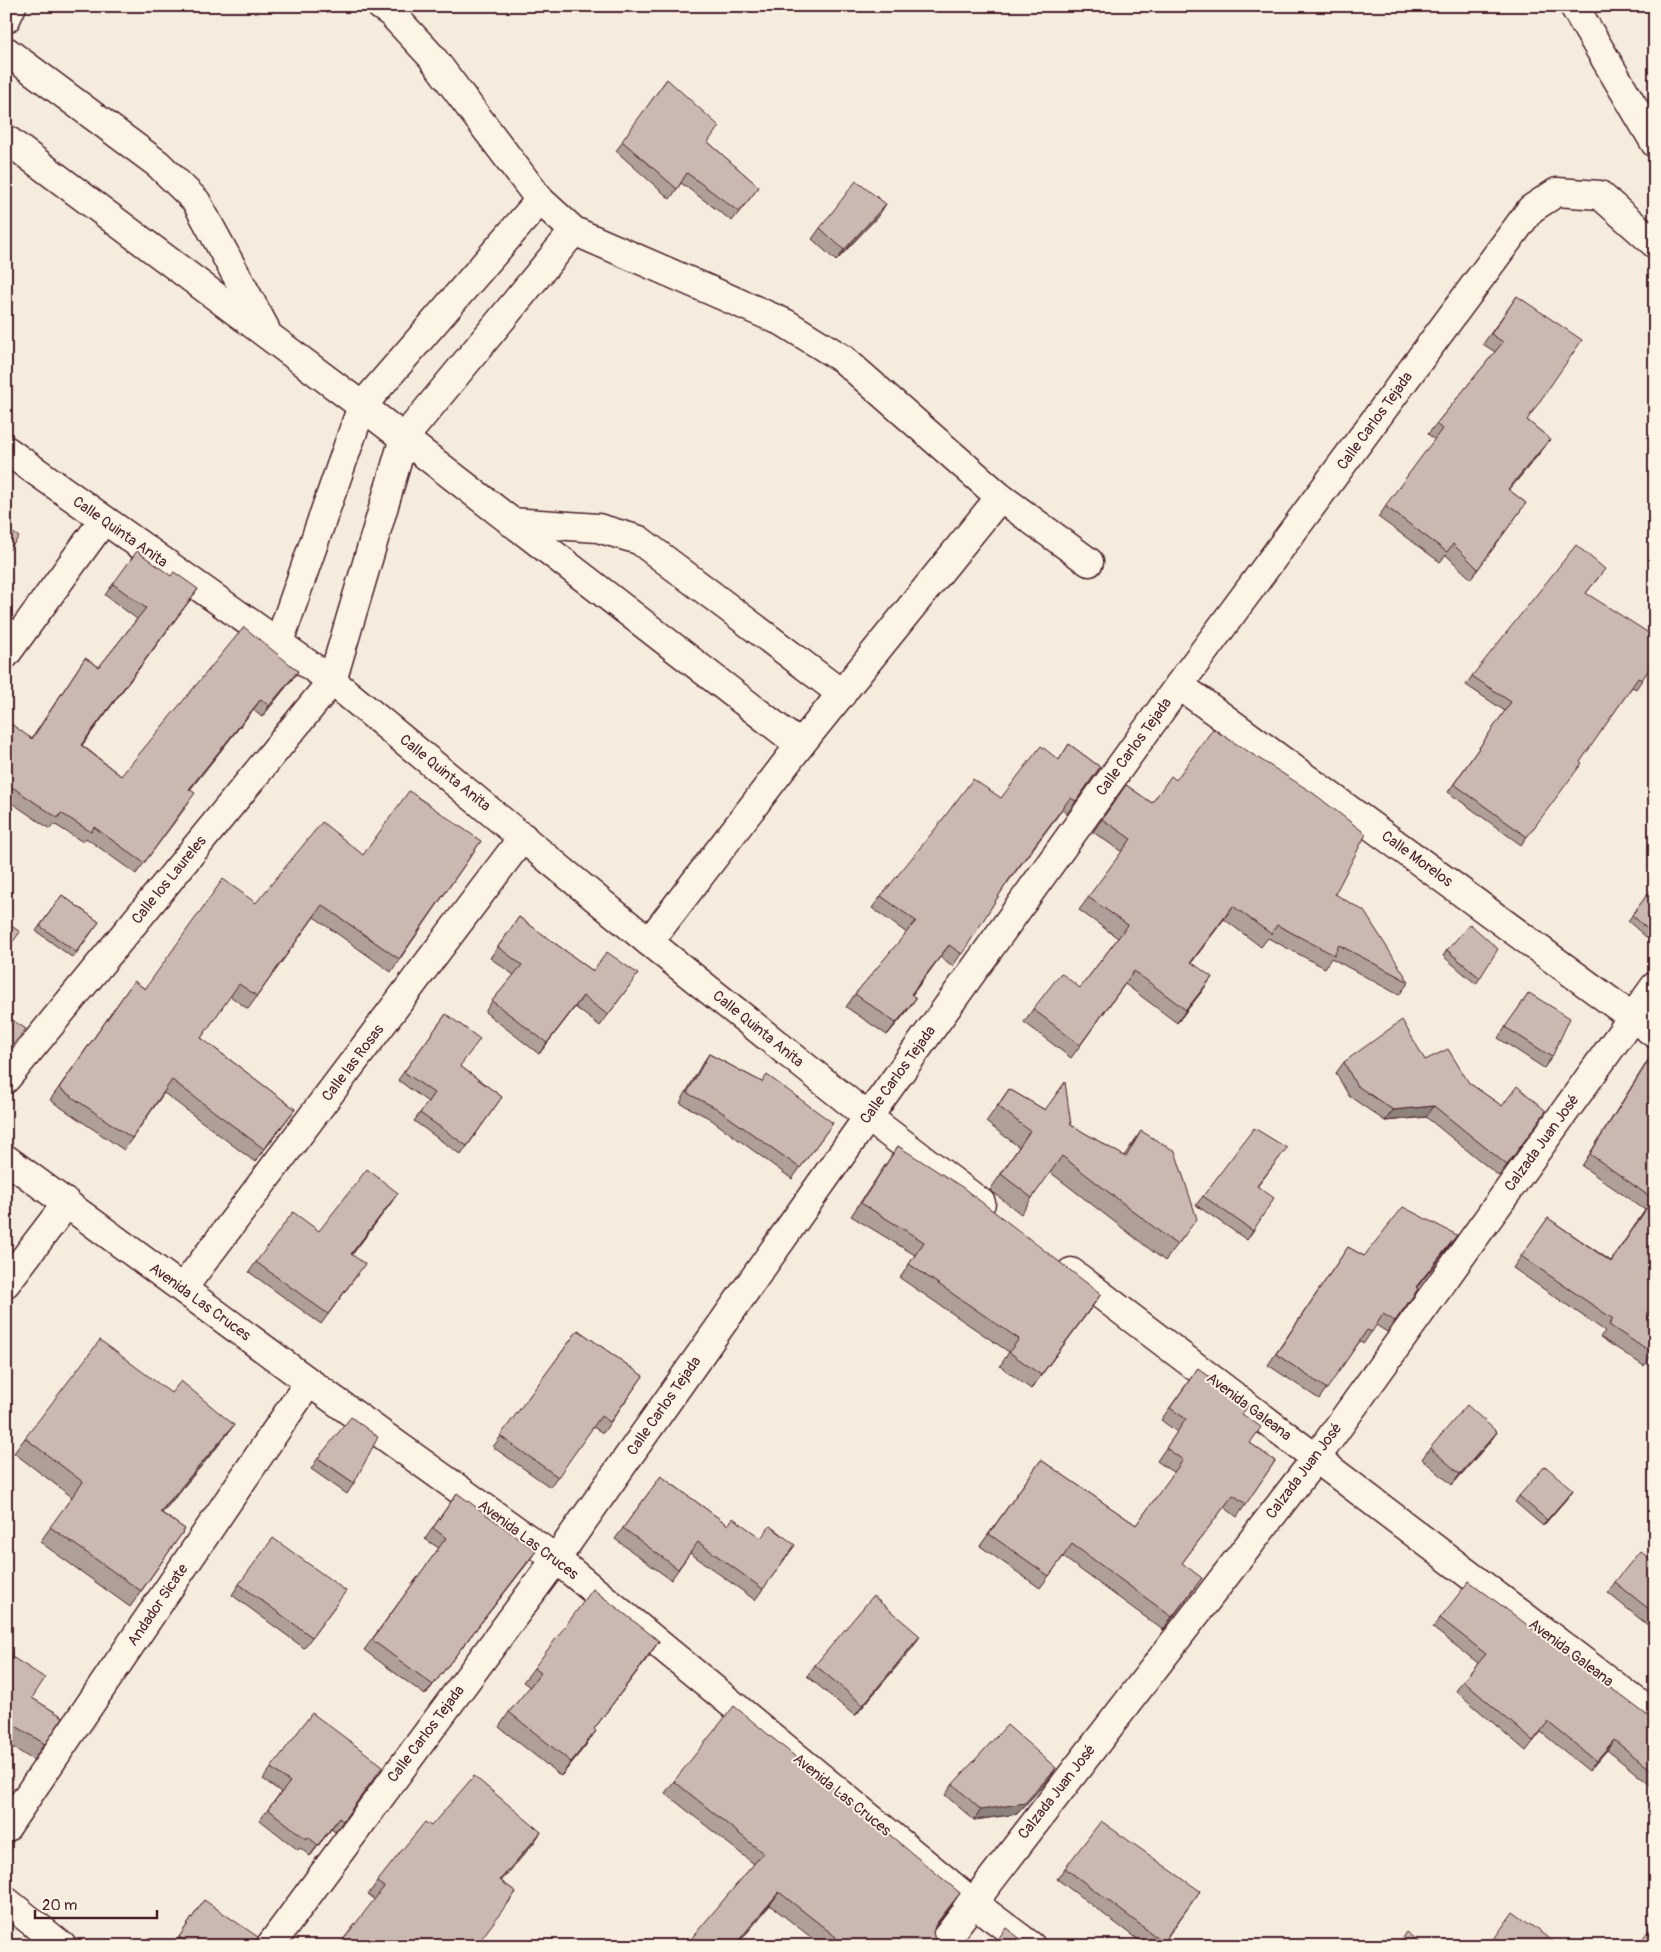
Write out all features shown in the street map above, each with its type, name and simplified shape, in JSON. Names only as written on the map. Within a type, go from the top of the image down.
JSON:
[{"type":"street","points":[[6,19],[12,6]]},
{"type":"street","points":[[381,6],[391,13],[431,56],[540,200],[574,231],[785,323],[843,359],[1000,497],[1089,562]]},
{"type":"street","points":[[1574,6],[1655,143]]},
{"type":"street","points":[[6,51],[158,164],[196,201],[269,336]]},
{"type":"street","points":[[6,139],[404,438],[800,745]]},
{"type":"street","name":"Calle Carlos Tejada","points":[[270,1946],[556,1559],[868,1117],[1179,685],[1531,209],[1557,192],[1600,195],[1655,244]]},
{"type":"street","points":[[279,642],[362,406],[540,200]]},
{"type":"street","points":[[332,681],[404,438],[574,231]]},
{"type":"street","name":"Calle Quinta Anita","points":[[6,450],[103,521],[279,642],[332,681],[649,942],[868,1117]]},
{"type":"street","points":[[649,942],[800,745],[1000,497]]},
{"type":"street","points":[[6,654],[103,521]]},
{"type":"street","points":[[511,522],[598,528],[639,540],[842,694]]},
{"type":"street","name":"Calle los Laureles","points":[[6,1080],[332,681]]},
{"type":"street","name":"Calle Morelos","points":[[1179,685],[1655,1034]]},
{"type":"street","name":"Calle las Rosas","points":[[182,1288],[523,837]]},
{"type":"street","name":"Calzada Juan José","points":[[940,1946],[972,1902],[1316,1458],[1655,986]]},
{"type":"street","points":[[868,1117],[1001,1218]]},
{"type":"street","name":"Avenida Las Cruces","points":[[6,1158],[310,1382],[556,1559],[972,1902],[1031,1946]]},
{"type":"street","points":[[6,1283],[67,1203]]},
{"type":"street","name":"Avenida Galeana","points":[[1048,1254],[1655,1716]]},
{"type":"street","name":"Andador Sicate","points":[[6,1828],[310,1382]]},
{"type":"street","points":[[6,1901],[62,1946]]},
{"type":"building","points":[[667,79],[719,126],[708,142],[759,187],[739,212],[687,173],[677,189],[622,141]]},
{"type":"building","points":[[856,181],[886,204],[844,250],[820,228]]},
{"type":"building","points":[[1517,296],[1582,340],[1527,420],[1550,439],[1508,489],[1526,503],[1478,569],[1453,544],[1447,552],[1385,506],[1442,429],[1436,424],[1503,342],[1491,334]]},
{"type":"building","points":[[6,528],[19,537],[6,554]]},
{"type":"building","points":[[1576,545],[1605,569],[1586,593],[1655,637],[1655,660],[1642,680],[1638,678],[1580,762],[1582,763],[1527,837],[1454,784],[1511,702],[1472,676]]},
{"type":"building","points":[[137,551],[171,576],[174,572],[198,589],[81,745],[121,776],[244,627],[298,671],[269,706],[261,699],[189,789],[195,793],[144,863],[94,827],[91,832],[61,813],[58,818],[6,783],[6,727],[10,723],[32,739],[85,658],[99,667],[146,608],[113,584]]},
{"type":"building","points":[[1213,729],[1313,793],[1366,834],[1335,894],[1364,911],[1409,982],[1339,945],[1334,955],[1277,925],[1271,934],[1233,906],[1191,962],[1212,977],[1186,1010],[1134,971],[1080,1045],[1033,1009],[1061,973],[1080,988],[1128,925],[1088,897],[1131,839],[1102,819],[1126,785],[1152,803],[1171,776],[1176,780]]},
{"type":"building","points":[[1069,744],[1100,767],[1076,801],[1070,798],[1008,881],[962,954],[949,945],[911,994],[916,998],[896,1023],[855,994],[916,921],[881,896],[973,779],[1001,798],[1041,746],[1059,760]]},
{"type":"building","points":[[409,791],[481,841],[399,959],[322,905],[257,996],[239,984],[201,1038],[295,1109],[264,1149],[172,1080],[132,1138],[59,1088],[134,981],[145,989],[223,879],[256,903],[322,822],[363,855]]},
{"type":"building","points":[[1651,890],[1655,892],[1655,936],[1632,915]]},
{"type":"building","points":[[62,895],[99,922],[76,952],[40,926]]},
{"type":"building","points":[[519,917],[593,971],[607,952],[638,974],[608,1015],[583,996],[547,1043],[492,1001],[522,965],[498,947]]},
{"type":"building","points":[[6,922],[20,932],[6,951]]},
{"type":"building","points":[[1470,924],[1498,949],[1480,978],[1447,950]]},
{"type":"building","points":[[1529,993],[1570,1018],[1552,1057],[1505,1027]]},
{"type":"building","points":[[446,1014],[480,1039],[460,1066],[502,1097],[467,1146],[420,1113],[434,1093],[404,1072]]},
{"type":"building","points":[[6,1016],[26,1029],[6,1053]]},
{"type":"building","points":[[1402,1020],[1425,1060],[1448,1049],[1469,1083],[1502,1106],[1517,1086],[1546,1111],[1507,1165],[1434,1106],[1393,1110],[1356,1085],[1344,1062]]},
{"type":"building","points":[[1655,1050],[1655,1280],[1652,1284],[1655,1286],[1655,1350],[1653,1354],[1609,1325],[1613,1319],[1521,1256],[1548,1218],[1611,1262],[1653,1199],[1590,1154]]},
{"type":"building","points":[[709,1054],[762,1082],[767,1075],[833,1123],[800,1168],[716,1108],[687,1093]]},
{"type":"building","points":[[1065,1082],[1071,1125],[1126,1157],[1141,1131],[1175,1151],[1197,1219],[1177,1245],[1062,1156],[1032,1198],[1001,1174],[1030,1131],[998,1106],[1009,1089],[1045,1110]]},
{"type":"building","points":[[1254,1128],[1287,1148],[1257,1186],[1274,1198],[1253,1231],[1203,1196]]},
{"type":"building","points":[[898,1146],[962,1187],[1101,1294],[1041,1375],[1009,1352],[1019,1339],[909,1264],[924,1242],[861,1203]]},
{"type":"building","points":[[367,1169],[398,1193],[351,1254],[365,1264],[328,1314],[256,1262],[293,1212],[319,1231]]},
{"type":"building","points":[[1403,1207],[1457,1235],[1416,1287],[1418,1289],[1395,1321],[1383,1314],[1372,1332],[1367,1330],[1327,1389],[1276,1354],[1348,1247],[1364,1256]]},
{"type":"building","points":[[578,1330],[643,1376],[610,1422],[601,1416],[558,1477],[500,1436]]},
{"type":"building","points":[[100,1340],[171,1393],[181,1381],[234,1425],[160,1512],[185,1529],[141,1591],[50,1527],[83,1482],[25,1438]]},
{"type":"building","points":[[1198,1368],[1248,1406],[1242,1414],[1261,1427],[1250,1443],[1275,1461],[1246,1504],[1233,1495],[1182,1563],[1202,1578],[1172,1617],[1072,1544],[1049,1576],[989,1534],[1041,1460],[1136,1525],[1183,1460],[1166,1448],[1186,1419],[1170,1408]]},
{"type":"building","points":[[1467,1405],[1497,1432],[1460,1474],[1430,1448]]},
{"type":"building","points":[[351,1417],[378,1437],[354,1483],[318,1458]]},
{"type":"building","points":[[1545,1466],[1573,1490],[1547,1520],[1519,1496]]},
{"type":"building","points":[[661,1476],[728,1525],[733,1518],[761,1538],[770,1526],[795,1545],[763,1589],[698,1542],[678,1569],[623,1528]]},
{"type":"building","points":[[457,1493],[536,1551],[433,1685],[372,1640],[446,1538],[433,1528]]},
{"type":"building","points":[[273,1538],[346,1591],[312,1637],[239,1584]]},
{"type":"building","points":[[1640,1551],[1655,1563],[1655,1614],[1615,1582]]},
{"type":"building","points":[[1469,1581],[1652,1719],[1655,1719],[1655,1773],[1614,1740],[1596,1761],[1548,1722],[1533,1741],[1463,1681],[1486,1654],[1440,1618]]},
{"type":"building","points":[[593,1589],[659,1641],[594,1729],[596,1731],[571,1762],[509,1712],[541,1673],[534,1668]]},
{"type":"building","points":[[873,1596],[920,1636],[863,1705],[815,1665]]},
{"type":"building","points":[[6,1653],[45,1678],[32,1698],[63,1717],[45,1744],[6,1720]]},
{"type":"building","points":[[734,1706],[960,1893],[936,1924],[933,1932],[935,1941],[931,1946],[829,1946],[836,1937],[779,1892],[734,1946],[689,1946],[692,1942],[690,1940],[763,1853],[674,1781]]},
{"type":"building","points":[[312,1713],[383,1766],[343,1821],[339,1818],[318,1845],[308,1837],[306,1839],[268,1809],[290,1782],[271,1768]]},
{"type":"building","points":[[1007,1725],[1056,1768],[1025,1803],[981,1810],[953,1784]]},
{"type":"building","points":[[474,1776],[541,1832],[500,1880],[516,1892],[476,1946],[338,1946],[384,1887],[377,1882],[402,1850],[425,1822],[431,1826]]},
{"type":"building","points":[[1101,1821],[1200,1891],[1163,1942],[1065,1868]]},
{"type":"building","points":[[204,1900],[258,1937],[252,1946],[193,1946],[179,1937]]},
{"type":"building","points":[[1513,1912],[1559,1946],[1489,1946]]},
{"type":"building","points":[[1655,1922],[1655,1946],[1637,1946]]},
{"type":"building","points":[[1006,1928],[1030,1946],[993,1946]]},
{"type":"building","points":[[1406,1932],[1424,1946],[1397,1946]]},
{"type":"building","points":[[1616,1942],[1621,1946],[1613,1946]]}]
